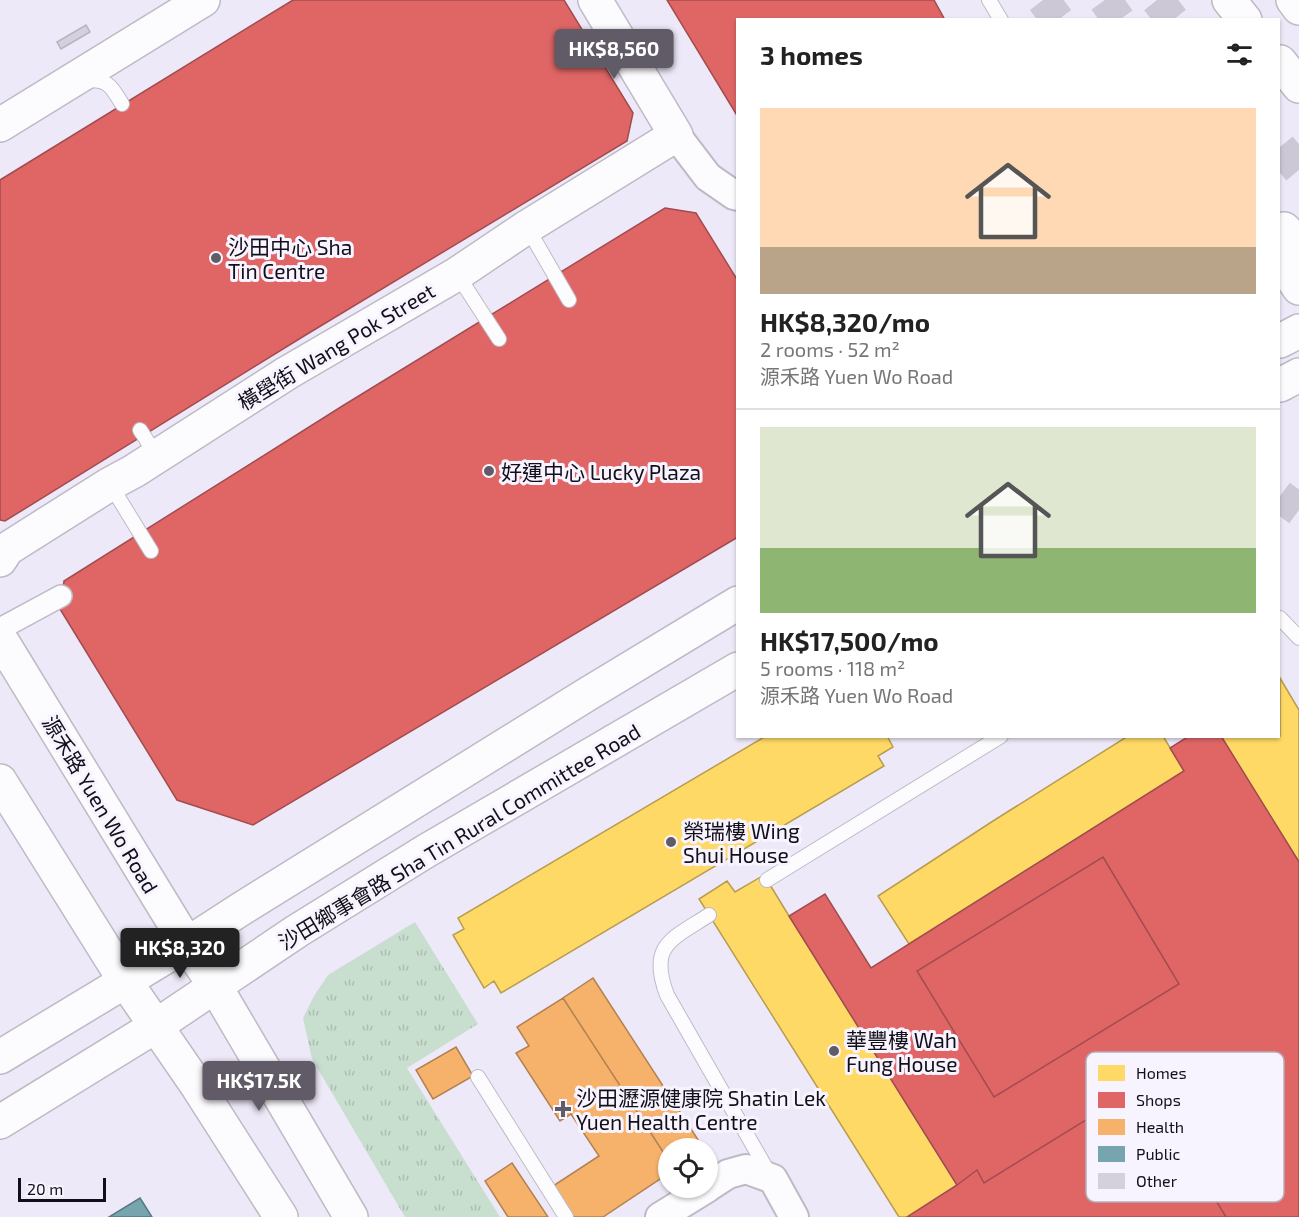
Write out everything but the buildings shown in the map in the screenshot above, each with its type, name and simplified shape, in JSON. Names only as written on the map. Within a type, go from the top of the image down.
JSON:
[{"type":"main road","points":[[0,125],[203,0]]},
{"type":"main road","points":[[595,0],[676,135]]},
{"type":"main road","points":[[1229,0],[1243,18]]},
{"type":"main road","points":[[1293,0],[1299,8]]},
{"type":"main road","points":[[1280,62],[1299,86]]},
{"type":"main road","name":"橫壆街 Wang Pok Street","points":[[2,553],[287,373],[457,274],[527,227],[676,135]]},
{"type":"main road","points":[[1280,300],[1291,263]]},
{"type":"main road","points":[[1280,341],[1299,331]]},
{"type":"main road","points":[[1280,385],[1299,375]]},
{"type":"main road","points":[[0,1057],[736,604]]},
{"type":"main road","name":"源禾路 Yuen Wo Road","points":[[0,638],[214,986],[351,1217]]},
{"type":"main road","name":"沙田鄉事會路 Sha Tin Rural Committee Road","points":[[0,1122],[156,1026],[297,932],[426,851],[736,670]]},
{"type":"main road","points":[[0,781],[124,981],[198,1087],[281,1217]]},
{"type":"street","points":[[676,135],[708,177],[736,196]]},
{"type":"street","points":[[0,629],[61,596]]},
{"type":"street","points":[[718,1181],[728,1174],[746,1169],[773,1179],[794,1217]]},
{"type":"street","points":[[660,1217],[691,1198]]},
{"type":"lane","points":[[989,0],[1000,18]]},
{"type":"lane","points":[[65,85],[89,80],[101,81],[111,86],[122,104]]},
{"type":"lane","points":[[527,227],[569,300]]},
{"type":"lane","points":[[457,274],[499,339]]},
{"type":"lane","points":[[140,430],[150,444],[151,453],[148,461],[122,477],[151,551]]},
{"type":"lane","points":[[1280,618],[1299,638]]},
{"type":"lane","points":[[767,880],[998,738]]},
{"type":"lane","points":[[709,915],[670,940],[660,957],[661,978],[667,995],[773,1179]]},
{"type":"lane","points":[[478,1077],[566,1217]]},
{"type":"green space","points":[[415,922],[478,1024],[407,1068],[500,1217],[405,1217],[312,1059],[303,1018],[328,975]]},
{"type":"tunnel","points":[[1043,0],[1056,18]]},
{"type":"tunnel","points":[[1105,0],[1118,18]]},
{"type":"tunnel","points":[[1157,0],[1171,18]]},
{"type":"tunnel","points":[[1280,147],[1299,170]]},
{"type":"tunnel","points":[[1280,496],[1299,510]]},
{"type":"place","name":"沙田中心 Sha Tin Centre","points":[[216,258]]},
{"type":"place","name":"好運中心 Lucky Plaza","points":[[489,471]]},
{"type":"place","name":"榮瑞樓 Wing Shui House","points":[[671,842]]},
{"type":"place","name":"華豐樓 Wah Fung House","points":[[834,1051]]},
{"type":"place","name":"沙田瀝源健康院 Shatin Lek Yuen Health Centre","points":[[563,1109]]}]
